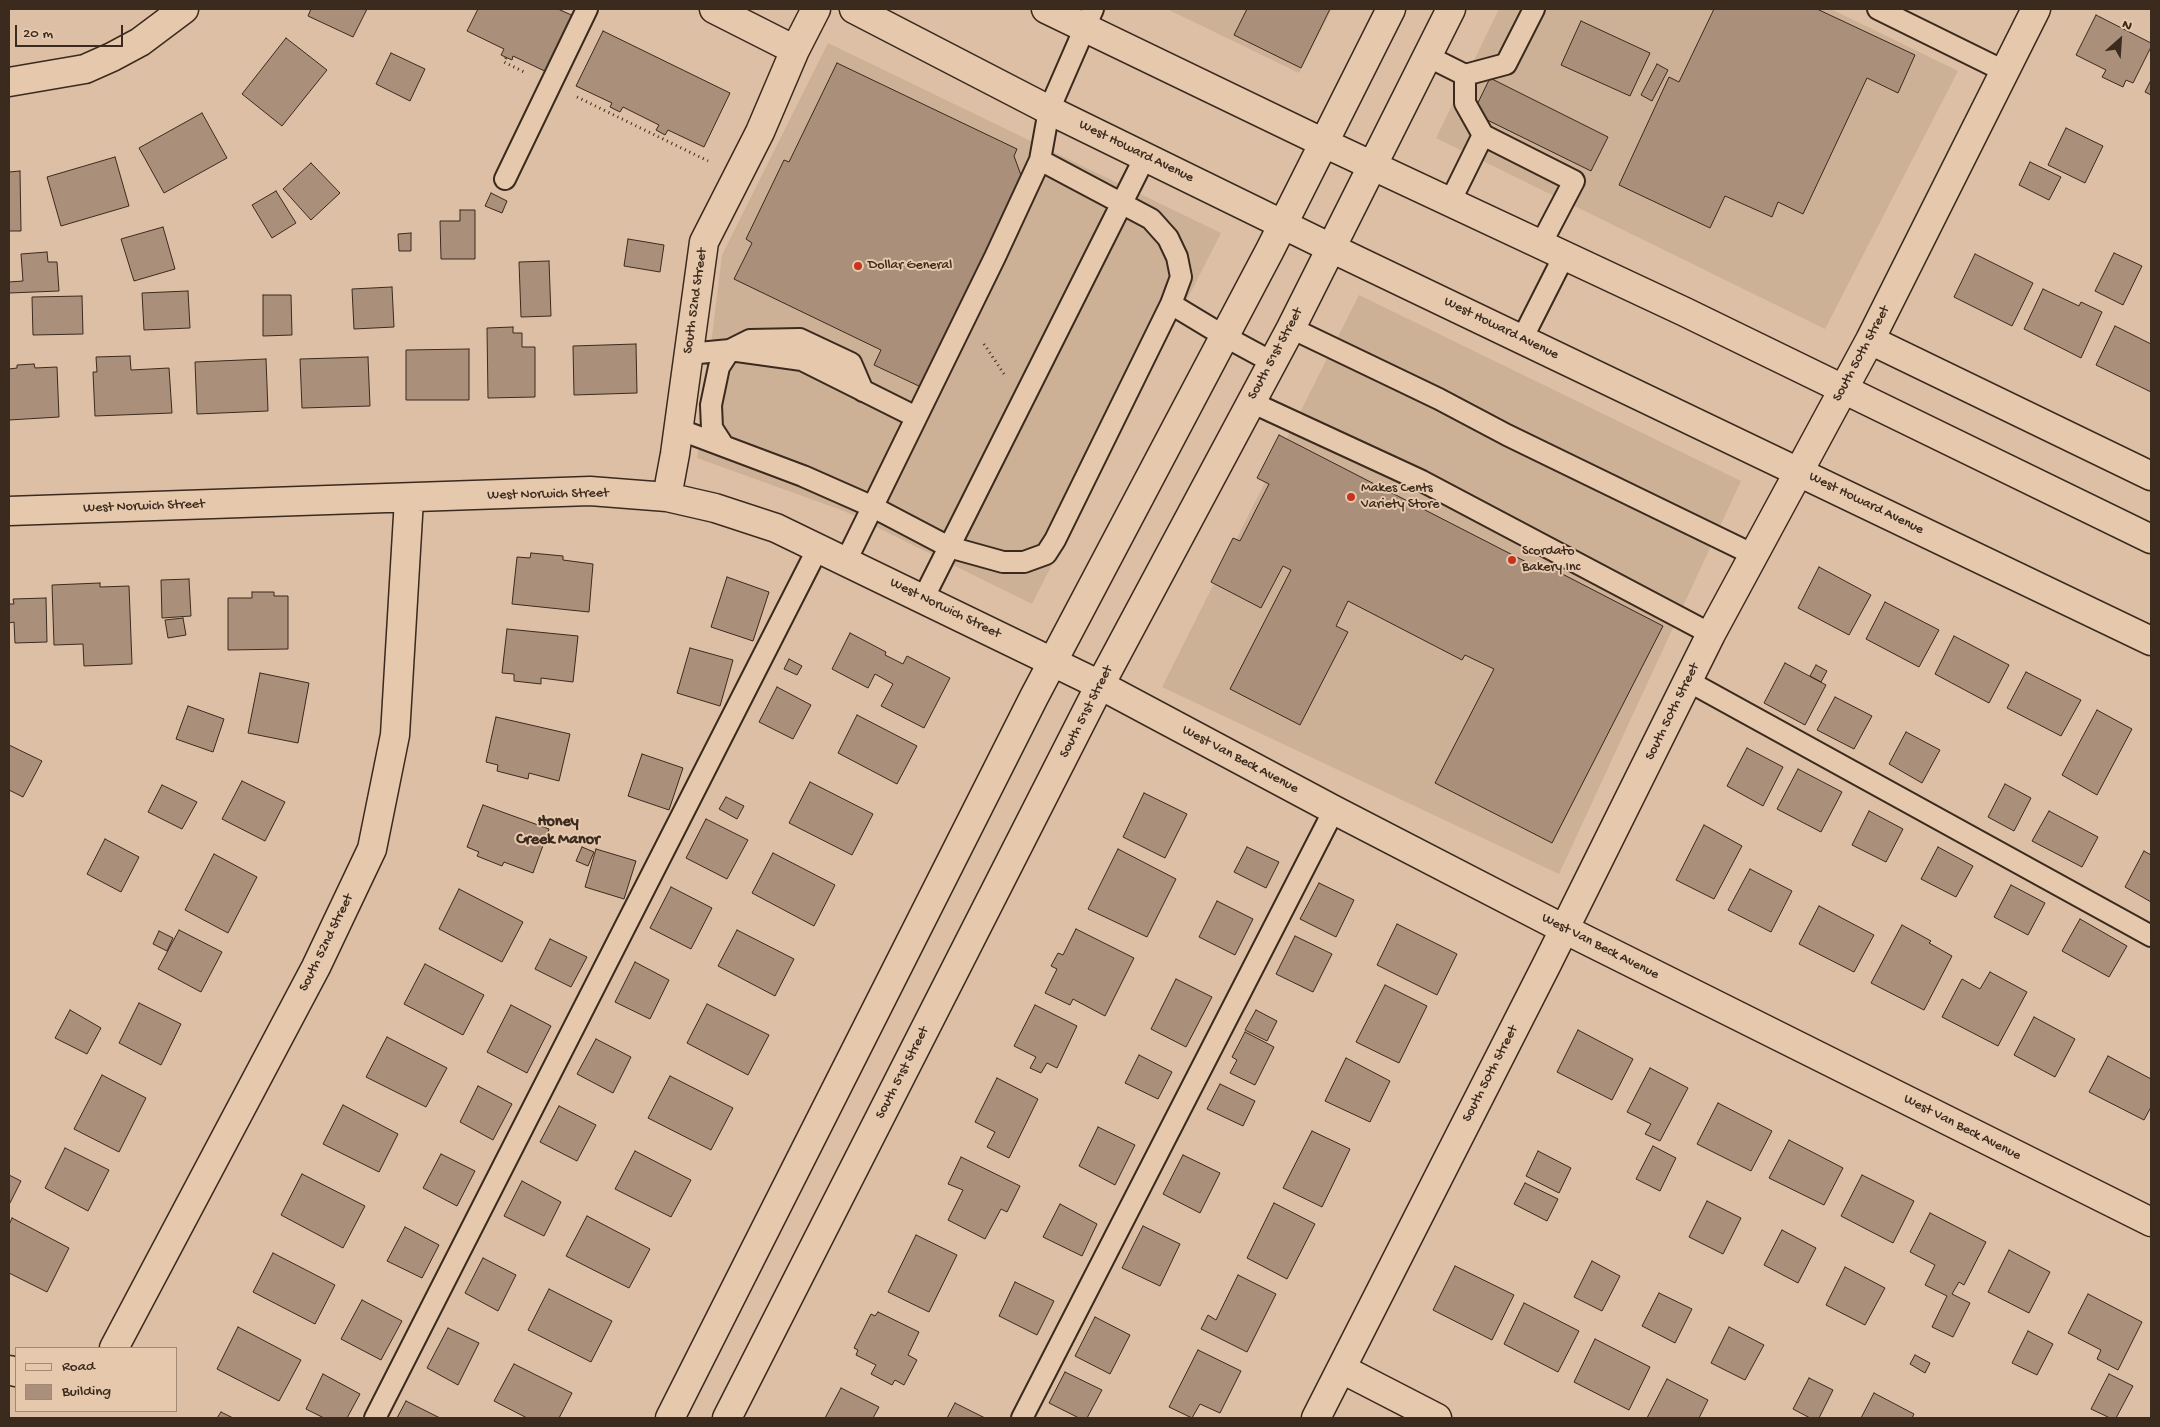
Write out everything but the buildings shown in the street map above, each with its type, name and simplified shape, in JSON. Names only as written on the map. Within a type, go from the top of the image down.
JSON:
[{"type":"street","points":[[9,82],[85,68],[103,61],[140,42],[184,9]]},
{"type":"street","points":[[714,9],[795,50]]},
{"type":"street","name":"South 52nd Street","points":[[667,497],[704,242],[760,132],[795,50],[816,9]]},
{"type":"street","name":"West Howard Avenue","points":[[854,9],[1050,110],[1331,248],[2151,641]]},
{"type":"street","points":[[1046,9],[1089,18],[1324,143],[1552,250],[2151,539]]},
{"type":"street","points":[[670,1418],[1053,662],[1283,224],[1391,9]]},
{"type":"street","name":"South 51st Street","points":[[727,1418],[1100,685],[1291,328],[1451,9]]},
{"type":"street","name":"South 50th Street","points":[[1316,1418],[1711,634],[1870,340],[2036,9]]},
{"type":"street","points":[[1870,340],[2151,476]]},
{"type":"street","name":"West Norwich Street","points":[[9,511],[409,499],[590,491],[667,497],[715,508],[776,528],[1053,662]]},
{"type":"street","name":"South 52nd Street","points":[[115,1347],[316,967],[372,848],[395,735],[409,499]]},
{"type":"street","name":"West Van Beck Avenue","points":[[1053,662],[1564,929],[2151,1222]]},
{"type":"street","points":[[1342,1369],[1437,1418]]},
{"type":"lane","points":[[505,179],[587,9]]},
{"type":"lane","points":[[1427,56],[1465,75],[1506,64],[1534,9]]},
{"type":"lane","points":[[1878,9],[2004,71]]},
{"type":"lane","points":[[846,561],[871,506],[960,330],[1040,160],[1050,110],[1089,18]]},
{"type":"lane","points":[[1465,75],[1465,103],[1483,135],[1574,181],[1522,339]]},
{"type":"lane","points":[[1450,202],[1483,135]]},
{"type":"lane","points":[[923,599],[1145,157]]},
{"type":"lane","points":[[678,429],[803,476],[871,506],[949,548],[1003,562],[1024,562],[1046,554],[1055,540],[1171,304],[1181,277],[1177,257],[1168,238],[1151,219],[1040,160]]},
{"type":"lane","points":[[1171,304],[1272,362]]},
{"type":"lane","points":[[1291,328],[1754,555]]},
{"type":"lane","points":[[688,354],[730,350],[802,360],[916,418]]},
{"type":"lane","points":[[723,445],[712,428],[710,405],[719,367],[730,350]]},
{"type":"lane","points":[[1251,402],[1422,481],[1711,634]]},
{"type":"lane","points":[[375,1418],[818,548]]},
{"type":"lane","points":[[1688,681],[2151,936]]},
{"type":"lane","points":[[1022,1418],[1334,810]]},
{"type":"path","points":[[506,58],[504,62],[708,161],[739,174]]},
{"type":"path","points":[[960,330],[983,342],[1022,400]]},
{"type":"shaded area","points":[[1167,9],[1332,9],[1299,73]]},
{"type":"shaded area","points":[[1499,9],[1831,9],[1958,71],[1825,329],[1436,138]]},
{"type":"shaded area","points":[[828,43],[1221,233],[1032,604],[844,511],[697,458],[722,255]]},
{"type":"shaded area","points":[[1359,295],[1741,481],[1559,874],[1162,687]]},
{"type":"place","name":"Dollar General","points":[[858,266]]},
{"type":"place","name":"Makes Cents Variety Store","points":[[1351,497]]},
{"type":"place","name":"Scordato Bakery Inc","points":[[1512,560]]},
{"type":"district","name":"Honey Creek Manor","points":[[558,832]]}]
